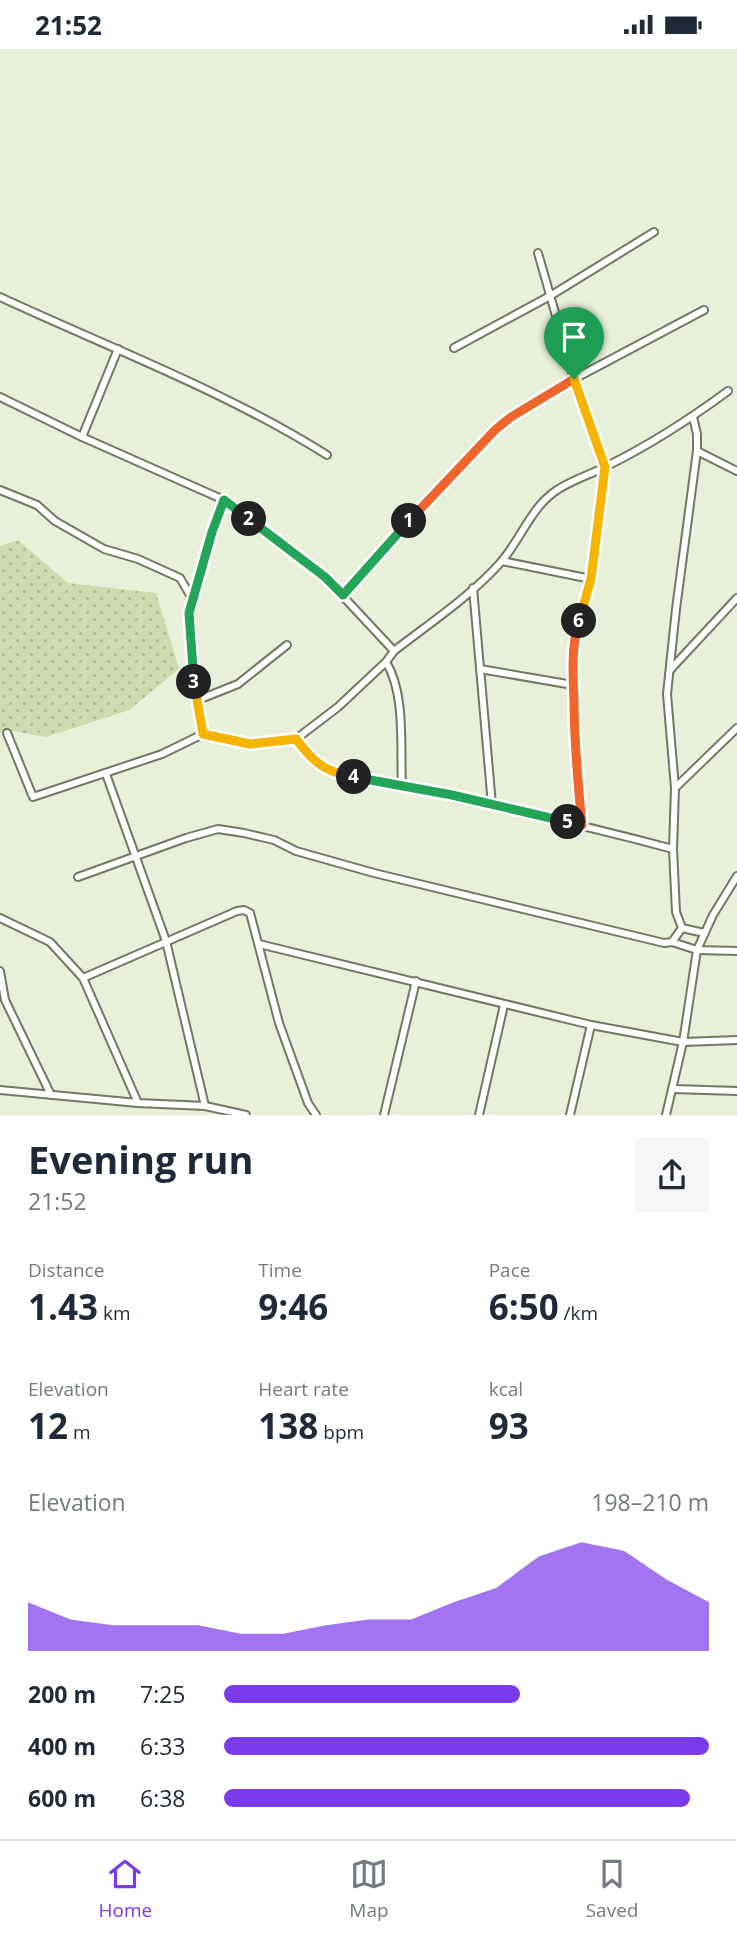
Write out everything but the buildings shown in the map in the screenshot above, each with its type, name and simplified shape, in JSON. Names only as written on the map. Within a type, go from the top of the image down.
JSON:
[{"type":"street","points":[[454,348],[550,296],[654,232]]},
{"type":"street","points":[[538,253],[574,379],[605,467],[591,579],[573,640],[575,753],[582,825]]},
{"type":"street","points":[[0,297],[118,349],[282,427],[327,455]]},
{"type":"street","points":[[343,595],[432,495],[511,417],[574,379],[704,310]]},
{"type":"street","points":[[82,437],[118,349]]},
{"type":"street","points":[[7,733],[33,797],[162,754],[203,734],[250,744],[296,739],[338,707],[386,662],[394,651],[473,588],[502,561],[539,506],[555,491],[605,467],[693,417],[728,391]]},
{"type":"street","points":[[0,397],[224,500],[325,577],[394,651]]},
{"type":"street","points":[[681,928],[676,912],[673,849],[675,788],[667,694],[697,451],[697,433],[693,417]]},
{"type":"street","points":[[697,451],[737,471]]},
{"type":"street","points":[[0,490],[37,505],[55,521],[104,549],[138,559],[180,578],[192,600]]},
{"type":"street","points":[[203,734],[190,643],[189,613],[224,500]]},
{"type":"street","points":[[502,561],[591,579]]},
{"type":"street","points":[[473,588],[492,805]]},
{"type":"street","points":[[670,670],[737,598]]},
{"type":"street","points":[[198,700],[238,684],[287,645]]},
{"type":"street","points":[[386,662],[393,673],[398,698],[402,786]]},
{"type":"street","points":[[480,669],[573,685]]},
{"type":"street","points":[[675,788],[737,728]]},
{"type":"street","points":[[296,739],[319,764],[333,773],[582,825],[673,849]]},
{"type":"street","points":[[106,774],[166,941],[205,1106]]},
{"type":"street","points":[[78,877],[218,829],[274,840],[296,851],[374,873],[664,943],[672,942],[697,950],[737,951]]},
{"type":"street","points":[[666,1115],[683,1042],[697,950],[729,885],[737,876]]},
{"type":"street","points":[[83,978],[244,910],[252,917],[279,1023],[308,1103],[316,1115]]},
{"type":"street","points":[[0,918],[50,942],[83,978],[138,1103]]},
{"type":"street","points":[[672,942],[681,928]]},
{"type":"street","points":[[681,928],[704,933]]},
{"type":"street","points":[[259,944],[591,1025],[683,1042],[737,1040]]},
{"type":"street","points":[[0,971],[2,999],[51,1095]]},
{"type":"street","points":[[384,1115],[416,981]]},
{"type":"street","points":[[478,1115],[504,1005]]},
{"type":"street","points":[[570,1115],[591,1025]]},
{"type":"street","points":[[673,1089],[737,1091]]},
{"type":"street","points":[[0,1090],[138,1103],[205,1106],[246,1115]]},
{"type":"green space","points":[[18,540],[68,583],[156,593],[179,669],[129,710],[46,737],[7,730],[0,733],[0,546]]},
{"type":"route","points":[[574,379],[605,467],[591,579],[573,640],[575,753],[582,825],[452,795],[333,773],[319,764],[296,739],[250,744],[203,734],[193,677],[189,613],[224,500],[325,577],[343,595],[432,495],[495,430],[511,417],[574,379]]}]
